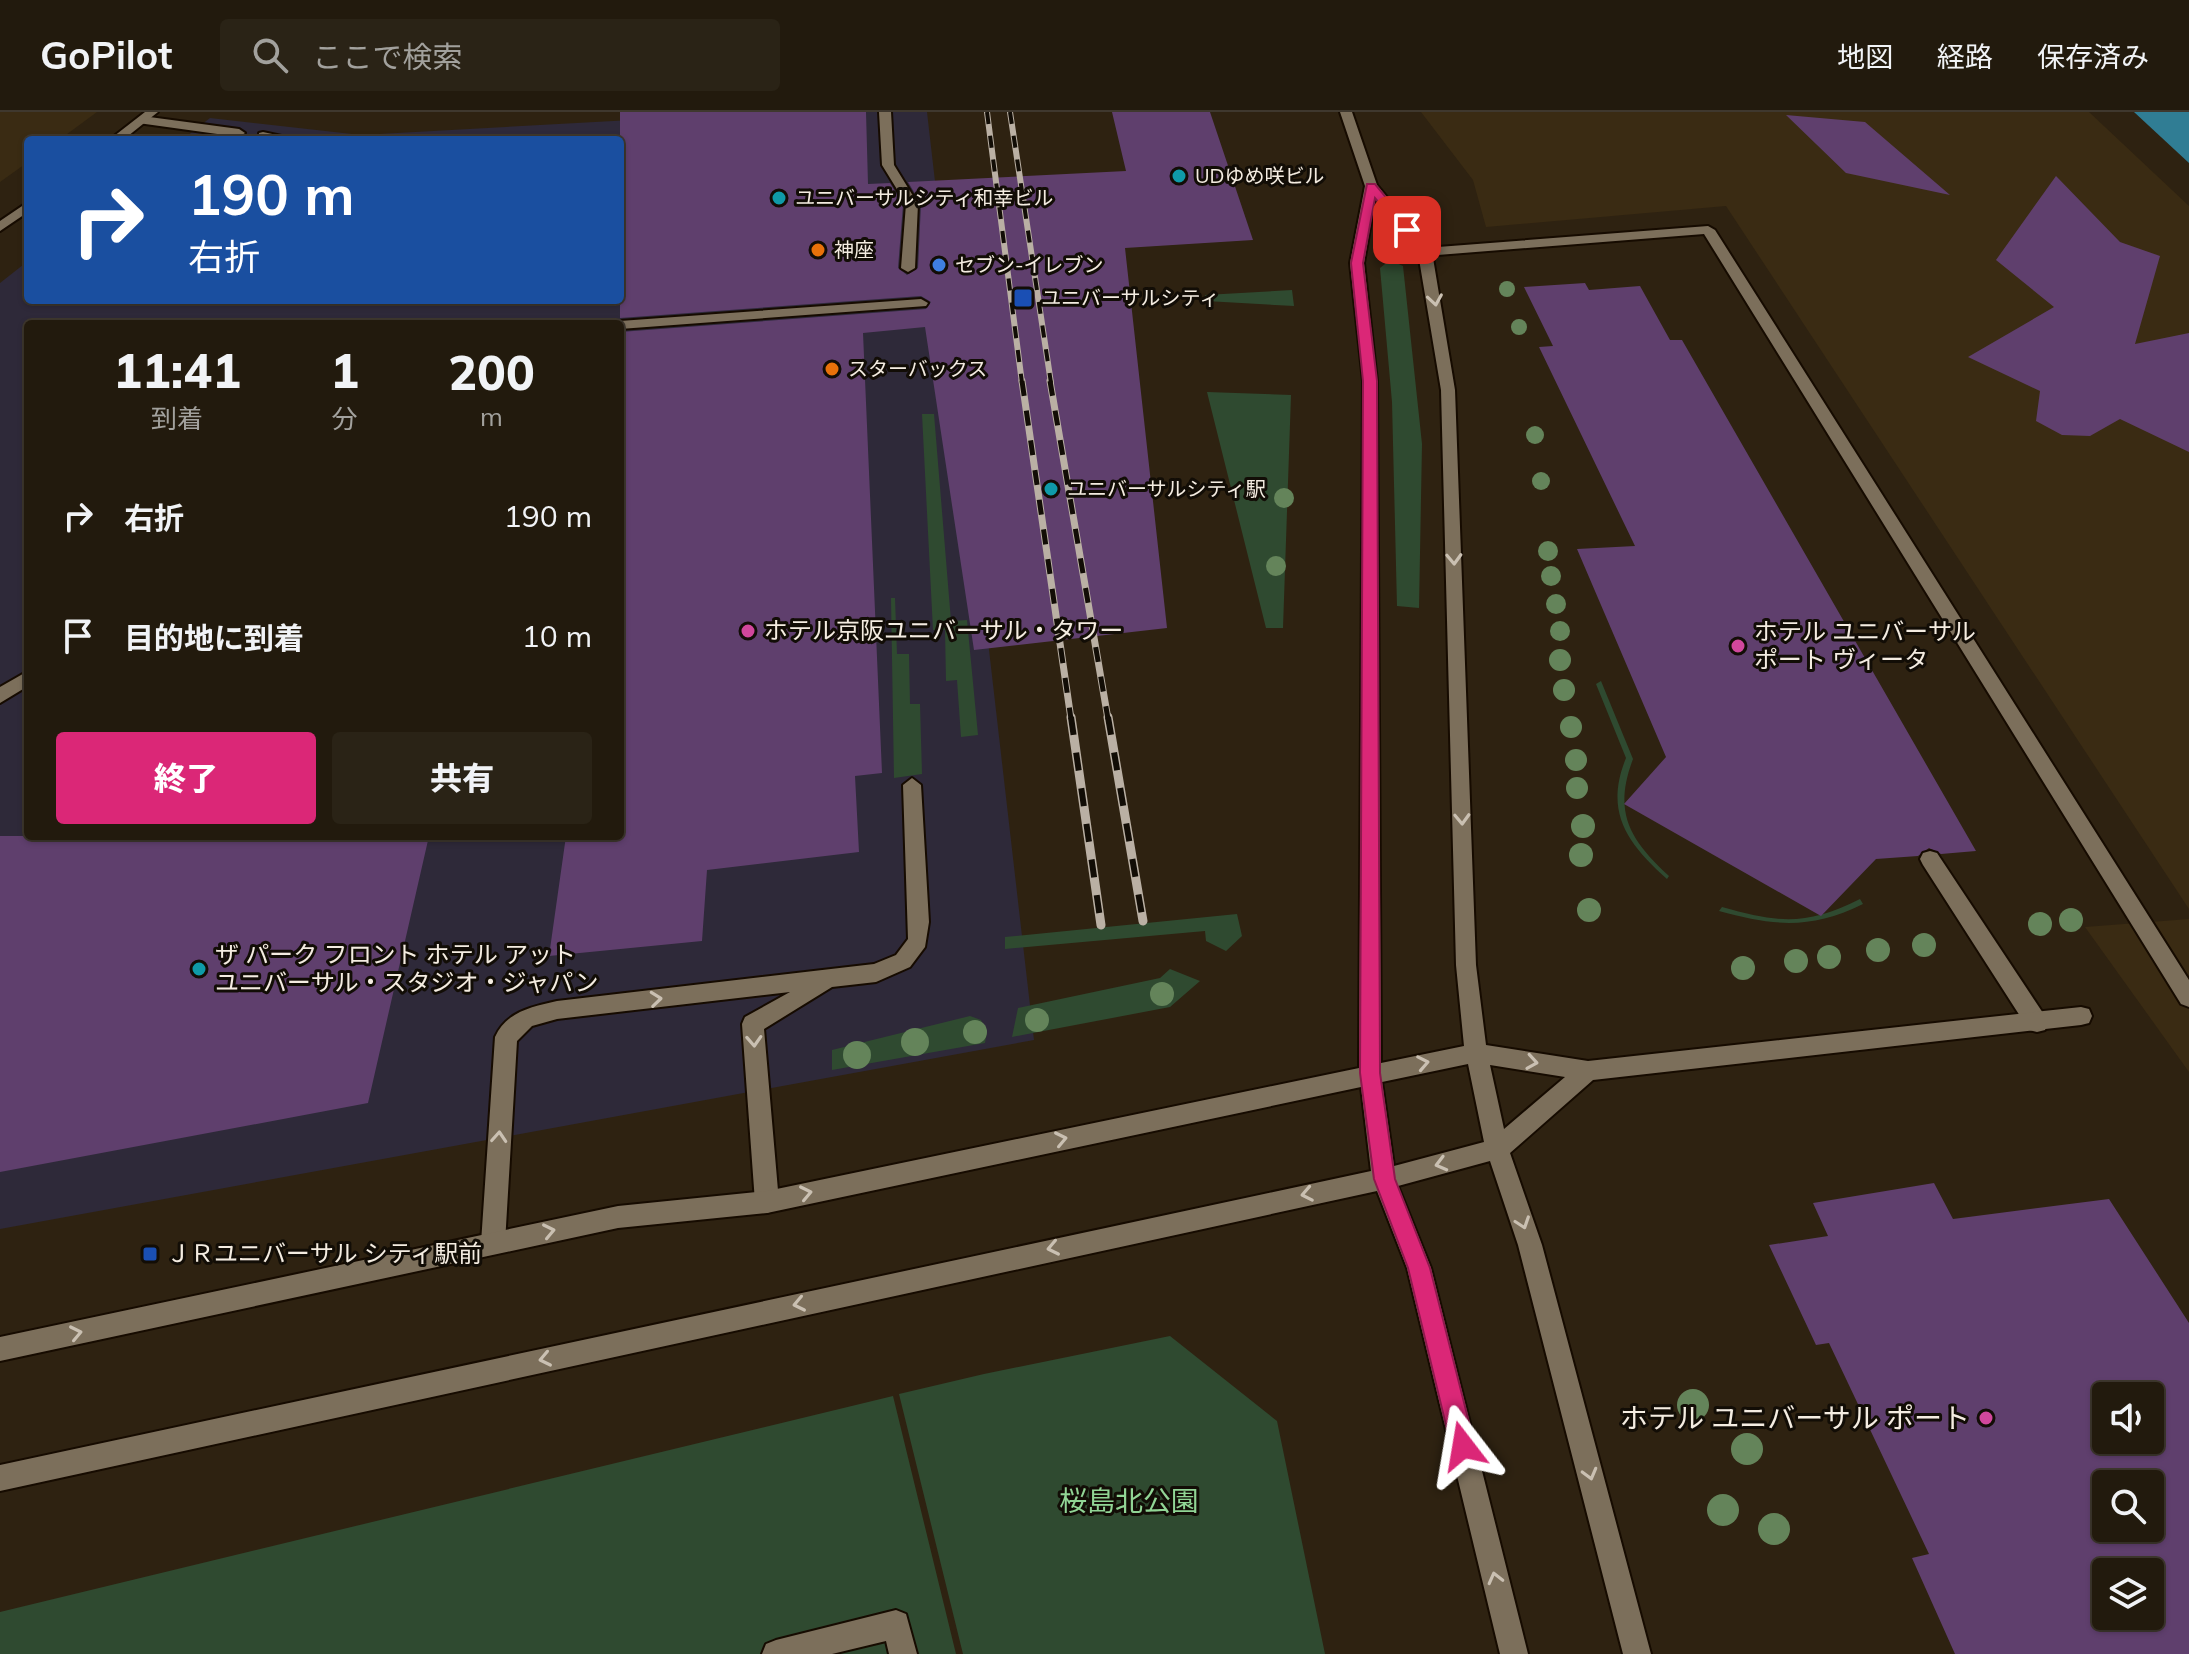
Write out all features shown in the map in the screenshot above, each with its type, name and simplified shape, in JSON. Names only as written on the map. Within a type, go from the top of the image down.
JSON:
[{"type":"street","points":[[885,112],[888,165],[912,204],[908,268]]},
{"type":"street","points":[[1346,112],[1371,186],[1425,252],[1448,390],[1466,965],[1476,1053],[1497,1149],[1530,1245],[1637,1654]]},
{"type":"street","points":[[120,136],[147,116],[239,133]]},
{"type":"street","points":[[1371,186],[1357,263],[1370,381],[1370,1073],[1384,1179],[1419,1268],[1514,1654]]},
{"type":"street","points":[[0,227],[24,209]]},
{"type":"street","points":[[1425,252],[1708,230],[2189,998]]},
{"type":"street","points":[[624,325],[921,303]]},
{"type":"street","points":[[0,696],[24,680]]},
{"type":"street","points":[[493,1243],[506,1037],[525,1018],[557,1010],[876,973],[903,961],[918,941],[912,785]]},
{"type":"street","points":[[1930,859],[2037,1023]]},
{"type":"street","points":[[767,1202],[753,1024],[830,979]]},
{"type":"street","points":[[0,1349],[618,1217],[767,1202],[1476,1053],[1588,1071],[2081,1016]]},
{"type":"street","points":[[0,1478],[1284,1198],[1384,1179],[1497,1149],[1588,1071]]},
{"type":"street","points":[[776,1654],[896,1624],[903,1654]]},
{"type":"shaded area","points":[[0,112],[97,112],[64,136],[24,136],[24,165],[0,182]]},
{"type":"shaded area","points":[[777,112],[927,112],[1034,1040],[0,1229],[0,283],[24,264],[24,304],[624,304],[624,136],[187,136],[210,118],[361,135]]},
{"type":"shaded area","points":[[1421,112],[2089,112],[2189,206],[2189,909],[1726,206],[1486,227],[1473,180]]},
{"type":"shaded area","points":[[2189,919],[2189,1072],[2085,927]]},
{"type":"green space","points":[[1390,260],[1403,266],[1422,444],[1419,608],[1397,606],[1392,402],[1380,268]]},
{"type":"green space","points":[[1292,290],[1294,306],[1206,301],[1205,295]]},
{"type":"green space","points":[[1207,392],[1291,395],[1283,628],[1266,628]]},
{"type":"green space","points":[[922,414],[934,414],[951,621],[967,620],[978,735],[961,737],[957,680],[946,681],[945,630],[933,630]]},
{"type":"green space","points":[[891,598],[895,598],[897,654],[909,654],[910,704],[920,704],[922,774],[894,778]]},
{"type":"green space","points":[[1601,681],[1633,759],[1625,794],[1628,824],[1644,850],[1669,876],[1667,879],[1641,852],[1623,825],[1618,795],[1626,758],[1596,684]]},
{"type":"green space","points":[[1860,899],[1863,904],[1809,922],[1757,920],[1719,911],[1722,907],[1776,919],[1808,918]]},
{"type":"green space","points":[[1237,914],[1242,936],[1226,951],[1206,941],[1205,931],[1005,949],[1005,937]]},
{"type":"green space","points":[[1170,969],[1200,981],[1170,1007],[1012,1037],[1018,1008],[1160,978]]},
{"type":"green space","points":[[970,1016],[981,1020],[987,1032],[985,1043],[832,1070],[832,1050]]},
{"type":"green space","name":"桜島北公園","points":[[1170,1336],[1277,1421],[1325,1654],[963,1654],[899,1394]]},
{"type":"green space","points":[[893,1396],[956,1654],[0,1654],[0,1612]]},
{"type":"water","points":[[2134,112],[2189,112],[2189,163]]},
{"type":"building","points":[[620,112],[866,112],[868,184],[890,183],[903,205],[898,268],[907,275],[918,268],[921,204],[908,182],[1126,171],[1112,112],[1210,112],[1253,240],[1125,248],[1167,628],[974,650],[925,327],[863,333],[882,773],[855,776],[859,852],[707,870],[702,941],[549,956],[565,840],[624,840],[624,332],[926,309],[931,302],[921,296],[620,318],[620,304],[624,304],[624,136],[620,136]]},
{"type":"building","points":[[1786,115],[1865,122],[1950,195],[1846,173]]},
{"type":"building","points":[[2056,176],[2120,242],[2160,256],[2135,344],[2189,333],[2189,452],[2120,419],[2090,436],[2062,435],[2036,421],[2040,391],[1968,357],[2054,307],[1996,260]]},
{"type":"building","name":"ホテル ユニバーサル ポート ヴィータ","points":[[1585,283],[1589,290],[1640,286],[1670,340],[1682,340],[1976,851],[1941,854],[1929,848],[1918,856],[1876,859],[1821,916],[1624,804],[1666,757],[1577,549],[1635,546],[1539,347],[1553,346],[1524,287]]},
{"type":"building","name":"ザ パーク フロント ホテル アット ユニバーサル・スタジオ・ジャパン","points":[[0,836],[24,836],[24,840],[428,840],[368,1103],[0,1172]]},
{"type":"building","name":"ホテル ユニバーサル ポート","points":[[1934,1183],[1953,1219],[2109,1199],[2189,1323],[2189,1654],[1955,1654],[1912,1558],[1929,1554],[1829,1343],[1816,1345],[1769,1245],[1828,1236],[1813,1203]]},
{"type":"railway","points":[[987,112],[1022,383]]},
{"type":"railway","points":[[1010,112],[1051,383]]},
{"type":"railway","points":[[1022,381],[1071,719]]},
{"type":"railway","points":[[1050,381],[1108,719]]},
{"type":"railway","points":[[1071,717],[1101,925]]},
{"type":"railway","points":[[1108,717],[1143,921]]},
{"type":"place","name":"UDゆめ咲ビル","points":[[1179,176]]},
{"type":"place","name":"ユニバーサルシティ和幸ビル","points":[[779,198]]},
{"type":"place","name":"神座","points":[[818,250]]},
{"type":"place","name":"セブン-イレブン","points":[[939,265]]},
{"type":"place","name":"ユニバーサルシティ","points":[[1023,298]]},
{"type":"place","name":"スターバックス","points":[[832,369]]},
{"type":"place","name":"ユニバーサルシティ駅","points":[[1051,489]]},
{"type":"place","name":"ホテル京阪ユニバーサル・タワー","points":[[748,631]]},
{"type":"place","name":"ホテル ユニバーサル ポート ヴィータ","points":[[1738,646]]},
{"type":"place","name":"ザ パーク フロント ホテル アット ユニバーサル・スタジオ・ジャパン","points":[[199,969]]},
{"type":"place","name":"ＪＲユニバーサル シティ駅前","points":[[150,1254]]},
{"type":"place","name":"ホテル ユニバーサル ポート","points":[[1986,1418]]},
{"type":"route","points":[[1407,230],[1371,186],[1357,263],[1370,381],[1370,1073],[1384,1179],[1419,1268],[1463,1446]]}]
